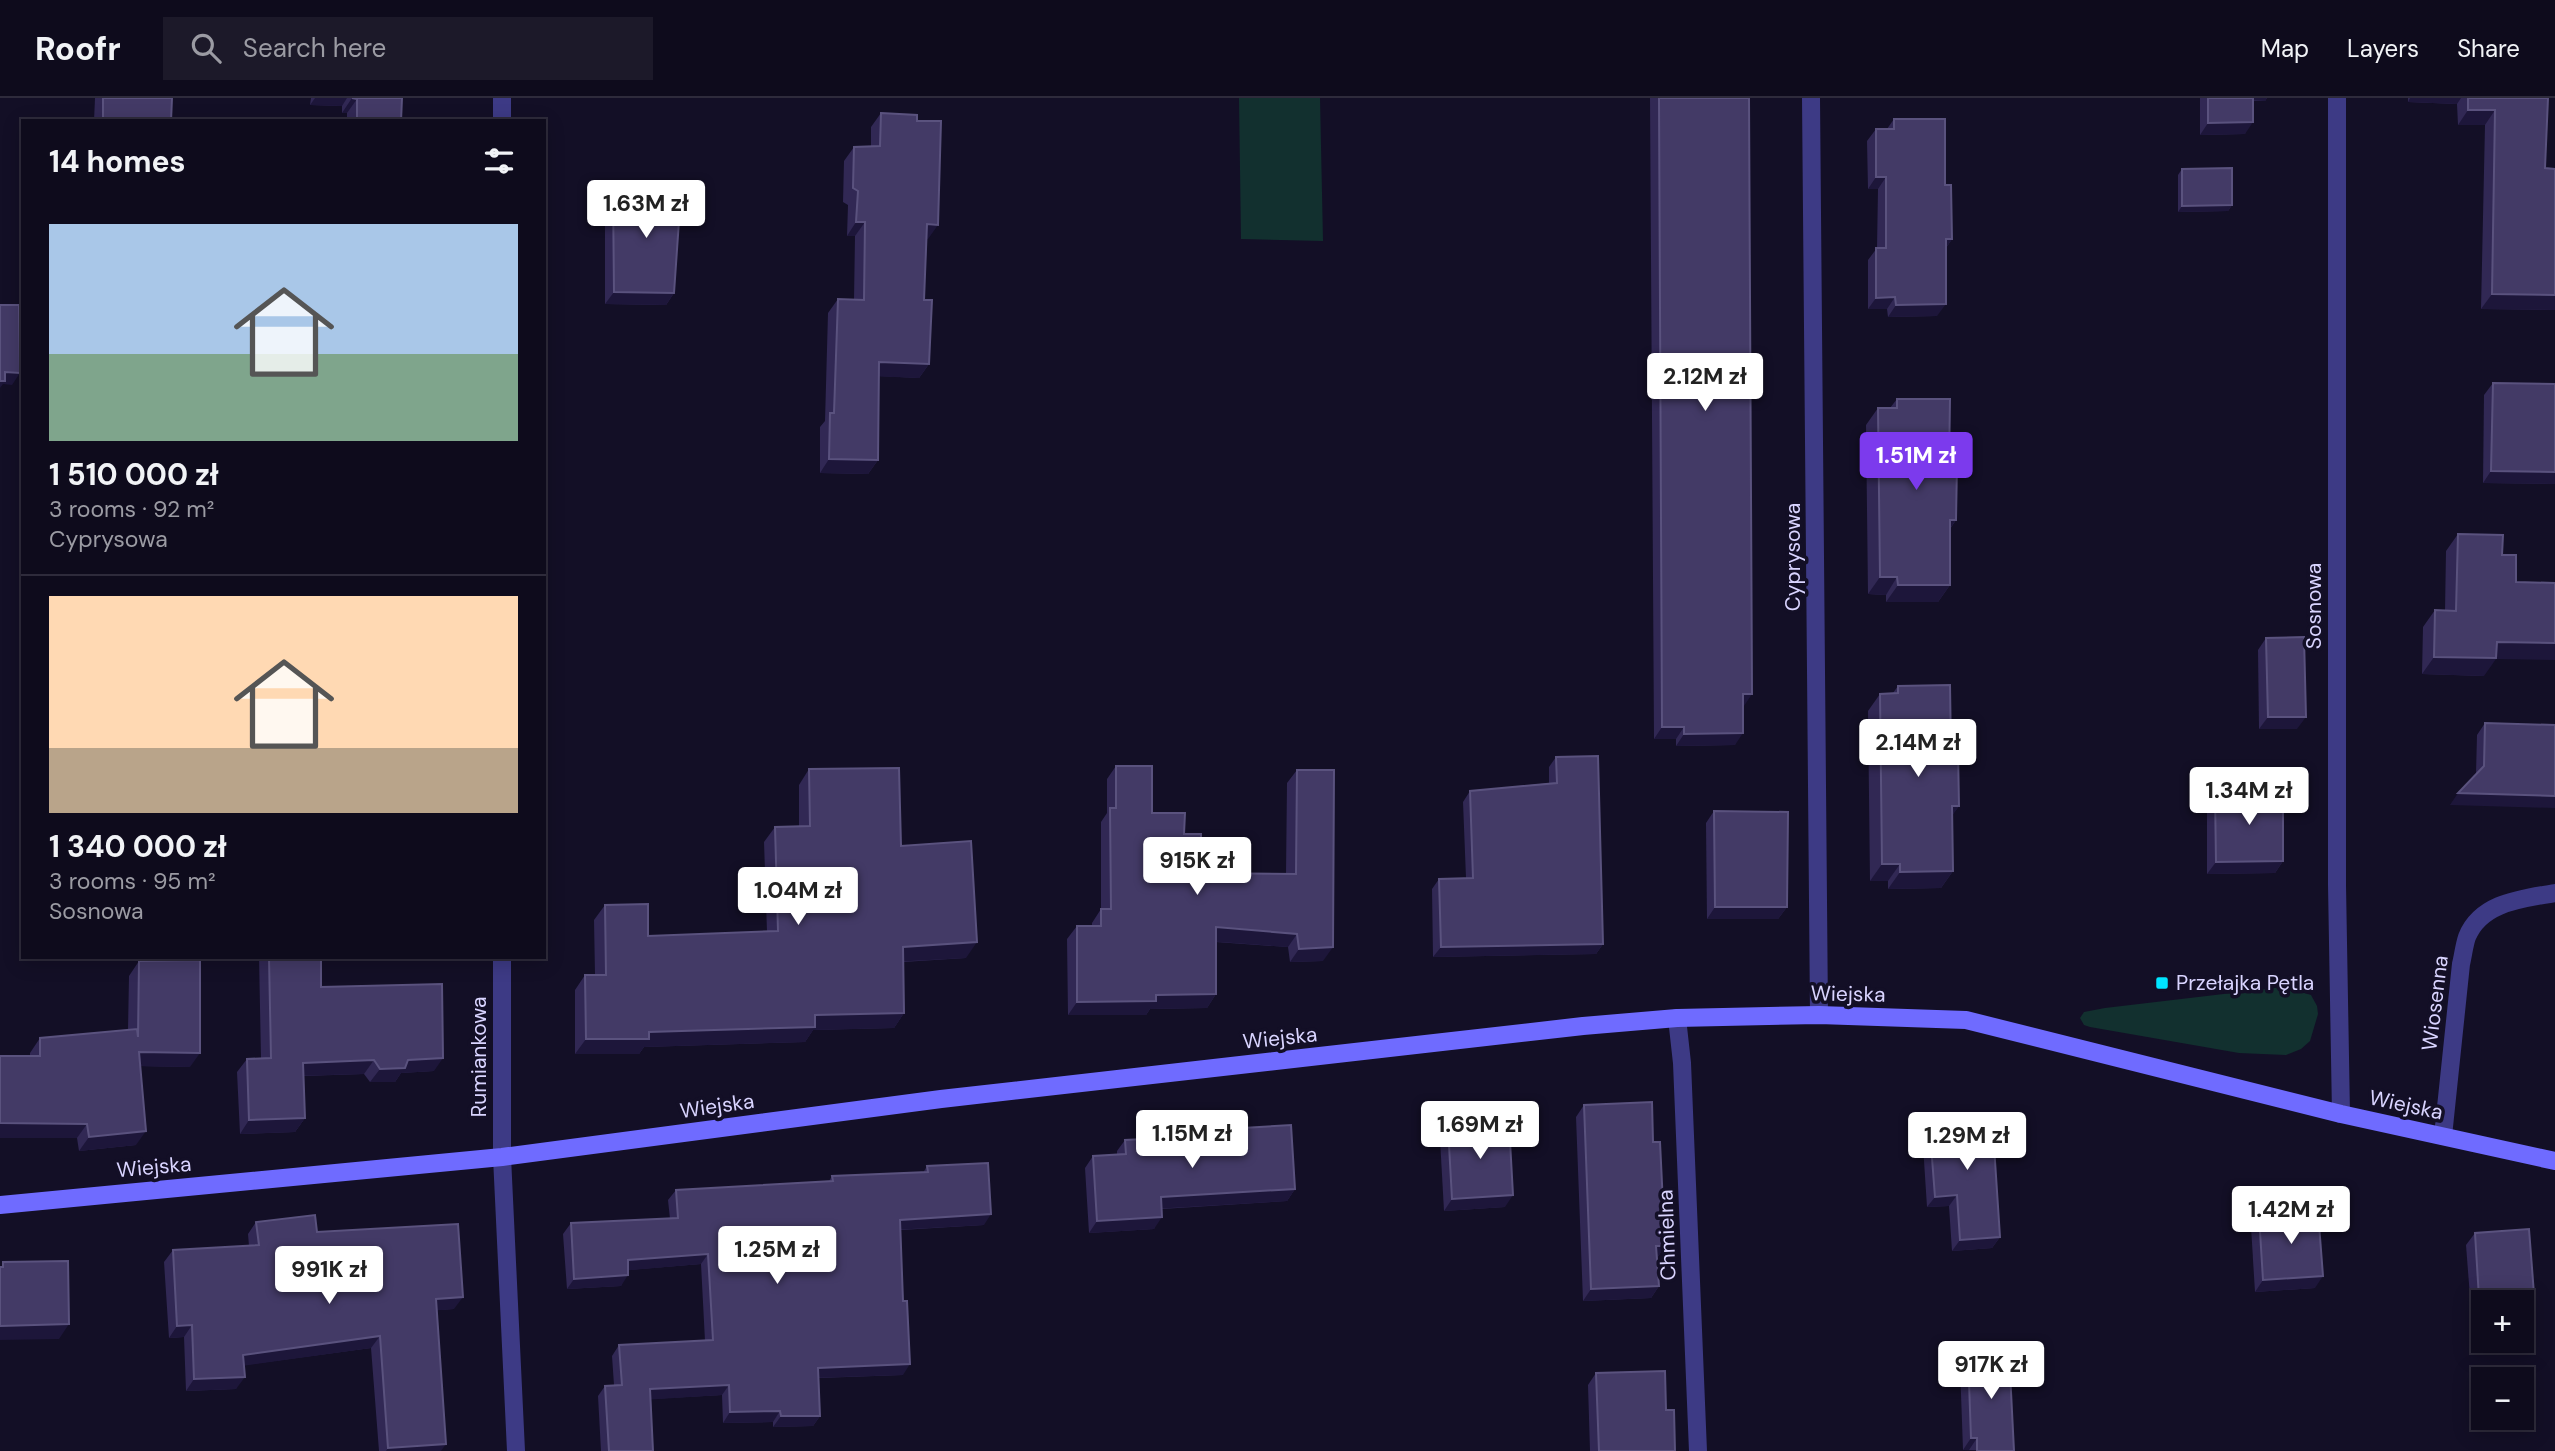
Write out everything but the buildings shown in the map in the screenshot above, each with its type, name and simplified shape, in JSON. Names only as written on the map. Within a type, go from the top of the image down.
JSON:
[{"type":"street","points":[[502,98],[502,119]]},
{"type":"street","name":"Cyprysowa","points":[[1811,98],[1819,1015]]},
{"type":"street","name":"Sosnowa","points":[[2337,98],[2337,885],[2341,1114]]},
{"type":"street","name":"Wiosenna","points":[[2443,1136],[2466,938],[2477,919],[2496,906],[2555,893]]},
{"type":"street","name":"Rumiankowa","points":[[502,959],[502,1157],[516,1451]]},
{"type":"street","name":"Wiejska","points":[[0,1205],[502,1157],[941,1099],[1583,1026],[1677,1018],[1819,1015],[1966,1020],[2341,1114],[2555,1161]]},
{"type":"street","name":"Chmielna","points":[[1677,1018],[1683,1077],[1698,1451]]},
{"type":"green space","points":[[1239,98],[1320,98],[1323,241],[1241,239]]},
{"type":"green space","points":[[2283,987],[2311,995],[2318,1014],[2310,1041],[2301,1049],[2286,1055],[2239,1053],[2090,1027],[2084,1025],[2080,1018],[2084,1012],[2105,1008]]},
{"type":"place","name":"Przełajka Pętla","points":[[2162,983]]}]
